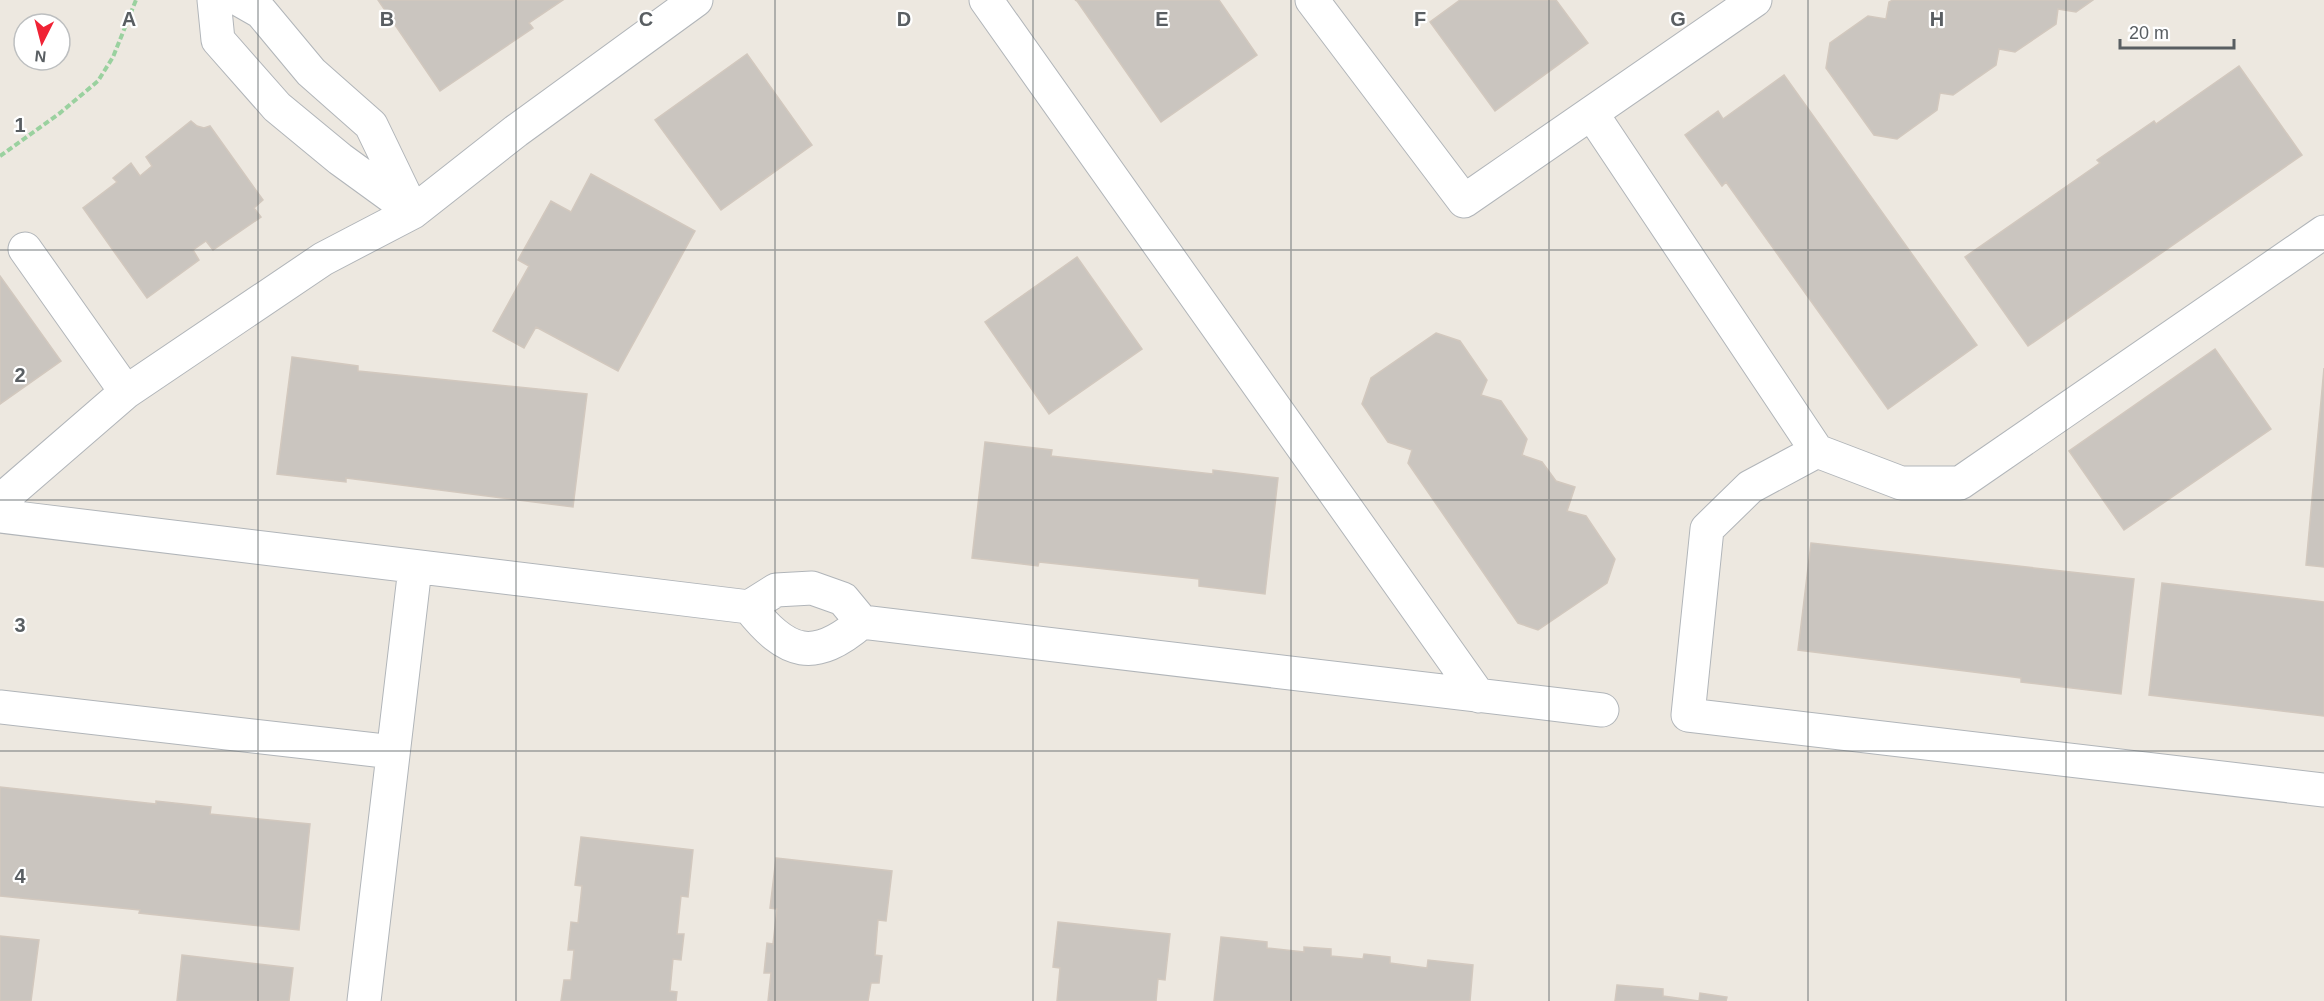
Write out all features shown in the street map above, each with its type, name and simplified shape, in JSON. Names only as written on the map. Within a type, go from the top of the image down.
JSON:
[{"type":"street","points":[[214,0],[218,40],[277,107],[340,159],[413,212]]},
{"type":"street","points":[[240,0],[261,12],[311,72],[371,125],[413,212]]},
{"type":"street","points":[[0,501],[126,392],[323,259],[413,212],[516,131],[696,0]]},
{"type":"street","points":[[986,0],[1479,696]]},
{"type":"street","points":[[1312,0],[1464,201],[1755,0]]},
{"type":"street","points":[[1592,114],[1817,451],[1901,483],[1960,483],[2324,232]]},
{"type":"street","points":[[25,249],[126,392]]},
{"type":"street","points":[[1817,451],[1750,487],[1707,529],[1688,715],[2324,790]]},
{"type":"street","points":[[0,516],[749,607],[776,590],[812,588],[843,599],[862,622],[1602,710]]},
{"type":"street","points":[[364,1001],[415,568]]},
{"type":"street","points":[[749,607],[764,626],[783,642],[801,649],[825,647],[844,637],[862,622]]},
{"type":"street","points":[[0,707],[393,752]]},
{"type":"path","points":[[0,156],[60,113],[98,81],[113,57],[136,0]]},
{"type":"building","points":[[378,0],[563,0],[529,23],[533,28],[440,91]]},
{"type":"building","points":[[1075,0],[1219,0],[1257,55],[1161,122]]},
{"type":"building","points":[[1460,0],[1556,0],[1588,43],[1495,111],[1430,22]]},
{"type":"building","points":[[1893,0],[2093,0],[2076,12],[2058,9],[2056,24],[2015,52],[1999,49],[1996,65],[1953,95],[1940,93],[1937,110],[1897,139],[1874,135],[1826,68],[1830,43],[1868,16],[1886,19],[1889,2]]},
{"type":"building","points":[[747,54],[812,145],[721,210],[655,120]]},
{"type":"building","points":[[2239,66],[2302,155],[2028,346],[1965,257],[2100,163],[2097,160],[2154,121],[2156,124]]},
{"type":"building","points":[[1784,75],[1977,345],[1888,409],[1726,182],[1722,186],[1685,135],[1718,111],[1723,119]]},
{"type":"building","points":[[191,121],[204,128],[210,126],[263,200],[254,208],[261,217],[213,250],[206,241],[193,250],[199,260],[147,298],[83,208],[117,182],[113,178],[131,163],[140,176],[152,166],[146,157]]},
{"type":"building","points":[[591,174],[695,231],[618,371],[536,327],[524,348],[493,331],[529,266],[518,260],[551,201],[571,212]]},
{"type":"building","points":[[1077,257],[1142,349],[1049,414],[985,322]]},
{"type":"building","points":[[0,276],[61,361],[0,404]]},
{"type":"building","points":[[1436,333],[1460,341],[1487,380],[1481,395],[1501,401],[1527,439],[1522,455],[1542,462],[1556,481],[1575,487],[1567,511],[1586,516],[1615,559],[1607,583],[1538,630],[1518,623],[1408,463],[1412,450],[1388,442],[1362,404],[1371,378]]},
{"type":"building","points":[[2215,349],[2271,429],[2124,530],[2069,451]]},
{"type":"building","points":[[292,357],[358,366],[358,371],[587,394],[573,507],[346,478],[346,482],[277,474]]},
{"type":"building","points":[[2324,368],[2324,567],[2306,565]]},
{"type":"building","points":[[985,442],[1052,450],[1051,456],[1213,474],[1213,470],[1278,478],[1265,594],[1199,586],[1199,579],[1039,562],[1038,566],[972,558]]},
{"type":"building","points":[[1811,543],[2134,579],[2121,694],[2021,682],[2021,678],[1798,650]]},
{"type":"building","points":[[2162,583],[2324,602],[2324,716],[2149,695]]},
{"type":"building","points":[[0,787],[156,804],[156,801],[211,807],[210,814],[310,824],[299,930],[139,913],[140,910],[0,896]]},
{"type":"building","points":[[581,837],[693,850],[688,897],[681,896],[677,934],[684,934],[681,960],[673,959],[670,991],[677,992],[676,1001],[561,1001],[564,980],[571,980],[574,950],[568,950],[571,922],[578,923],[582,886],[575,885]]},
{"type":"building","points":[[776,858],[892,871],[886,921],[878,920],[875,955],[882,956],[879,983],[871,983],[868,1001],[768,1001],[771,973],[764,973],[767,943],[773,944],[777,909],[770,908]]},
{"type":"building","points":[[1058,922],[1170,934],[1165,980],[1158,979],[1156,1001],[1057,1001],[1060,968],[1053,967]]},
{"type":"building","points":[[0,936],[39,940],[31,1001],[0,1001]]},
{"type":"building","points":[[1221,937],[1267,942],[1267,948],[1304,952],[1304,947],[1331,949],[1331,956],[1363,959],[1364,954],[1390,957],[1390,963],[1427,968],[1428,960],[1473,965],[1470,1001],[1214,1001]]},
{"type":"building","points":[[182,955],[293,968],[289,1001],[177,1001]]},
{"type":"building","points":[[1617,985],[1663,989],[1663,996],[1699,1001],[1615,1001]]},
{"type":"building","points":[[1700,993],[1727,997],[1726,1001],[1699,1001]]}]
